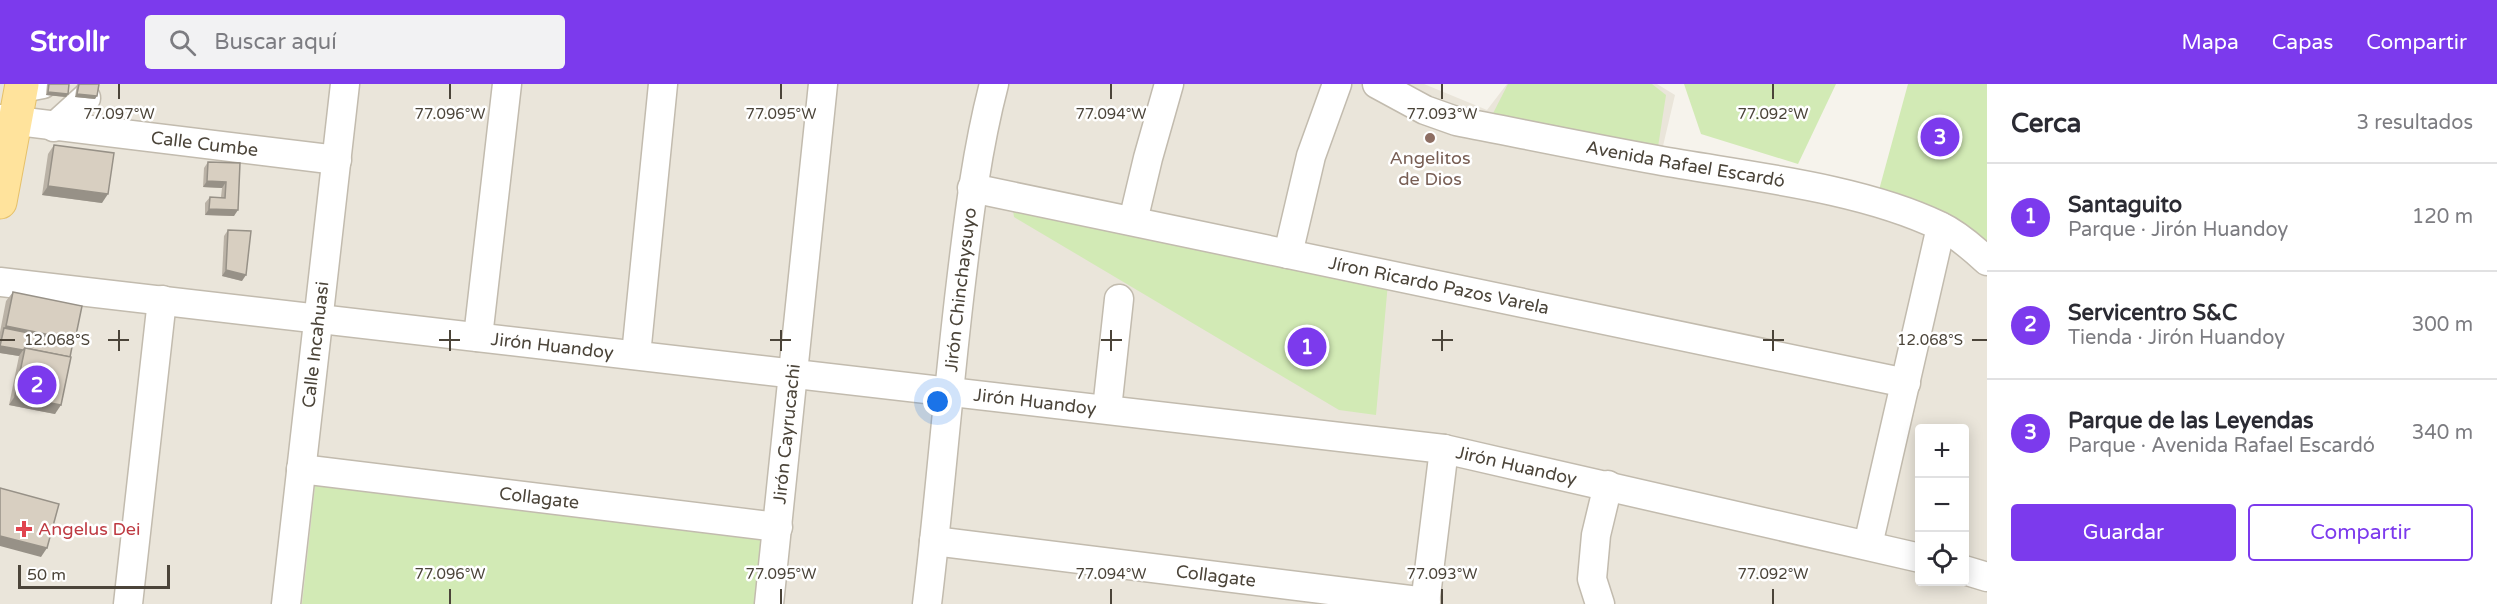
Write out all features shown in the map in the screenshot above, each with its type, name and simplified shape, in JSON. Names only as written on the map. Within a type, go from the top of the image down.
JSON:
[{"type":"main road","points":[[0,201],[8,121],[29,85]]},
{"type":"street","name":"Calle Incahuasi","points":[[286,604],[345,84]]},
{"type":"street","points":[[478,337],[507,84]]},
{"type":"street","points":[[636,355],[663,84]]},
{"type":"street","name":"Jirón Cayrucachi","points":[[769,604],[791,373],[823,84]]},
{"type":"street","name":"Jirón Chinchaysuyo","points":[[927,604],[948,391],[972,188],[983,127],[994,84]]},
{"type":"street","points":[[1133,221],[1169,84]]},
{"type":"street","points":[[1288,254],[1311,156],[1337,84]]},
{"type":"street","name":"Avenida Rafael Escardó","points":[[1377,84],[1425,110],[1456,121],[1845,195],[1898,209],[1941,226],[1969,245],[1987,261]]},
{"type":"street","points":[[54,127],[86,98]]},
{"type":"street","name":"Calle Cumbe","points":[[8,121],[337,160]]},
{"type":"street","name":"Jíron Ricardo Pazos Varela","points":[[972,188],[1906,383]]},
{"type":"street","points":[[1868,545],[1941,226]]},
{"type":"street","name":"Jirón Huandoy","points":[[0,282],[1444,449],[1915,557]]},
{"type":"street","points":[[1107,409],[1119,299]]},
{"type":"street","points":[[128,604],[162,300]]},
{"type":"street","points":[[1426,603],[1444,449]]},
{"type":"street","name":"Collagate","points":[[301,469],[778,527]]},
{"type":"street","points":[[1600,604],[1592,579],[1596,535],[1608,485]]},
{"type":"street","name":"Collagate","points":[[934,541],[1426,603]]},
{"type":"street","points":[[1969,571],[1987,577]]},
{"type":"shaded area","points":[[0,84],[1424,84],[1487,110],[1507,84],[1657,84],[1675,95],[1663,146],[1879,190],[1977,233],[1987,242],[1987,604],[0,604]]},
{"type":"green space","points":[[1508,84],[1652,84],[1666,95],[1656,160],[1486,127]]},
{"type":"green space","points":[[1684,84],[1836,84],[1798,164],[1701,134]]},
{"type":"green space","points":[[1908,84],[1987,84],[1987,242],[1976,233],[1879,190]]},
{"type":"green space","points":[[1012,204],[1388,283],[1376,415],[1339,410],[1014,217]]},
{"type":"green space","points":[[316,477],[767,534],[757,604],[302,604]]},
{"type":"building","points":[[49,84],[69,84],[68,94],[48,92]]},
{"type":"building","points":[[79,84],[99,84],[97,96],[77,94]]},
{"type":"building","points":[[54,145],[114,153],[108,194],[48,186]]},
{"type":"building","points":[[208,162],[240,163],[238,210],[209,209],[210,197],[225,198],[226,182],[207,181]]},
{"type":"building","points":[[228,230],[251,231],[246,275],[226,270]]},
{"type":"building","points":[[13,292],[82,306],[75,340],[6,326]]},
{"type":"building","points":[[4,328],[73,342],[70,357],[25,348],[23,350],[0,346]]},
{"type":"building","points":[[25,348],[71,357],[61,405],[15,396]]},
{"type":"building","name":"Angelus Dei","points":[[0,488],[59,504],[47,548],[0,536]]},
{"type":"place","name":"Parque de las Leyendas","points":[[1940,137]]},
{"type":"place","name":"Angelitos de Dios","points":[[1430,138]]},
{"type":"place","name":"Santaguito","points":[[1307,347]]},
{"type":"place","name":"Servicentro S&C","points":[[37,385]]},
{"type":"place","name":"Angelus Dei","points":[[24,529]]}]
